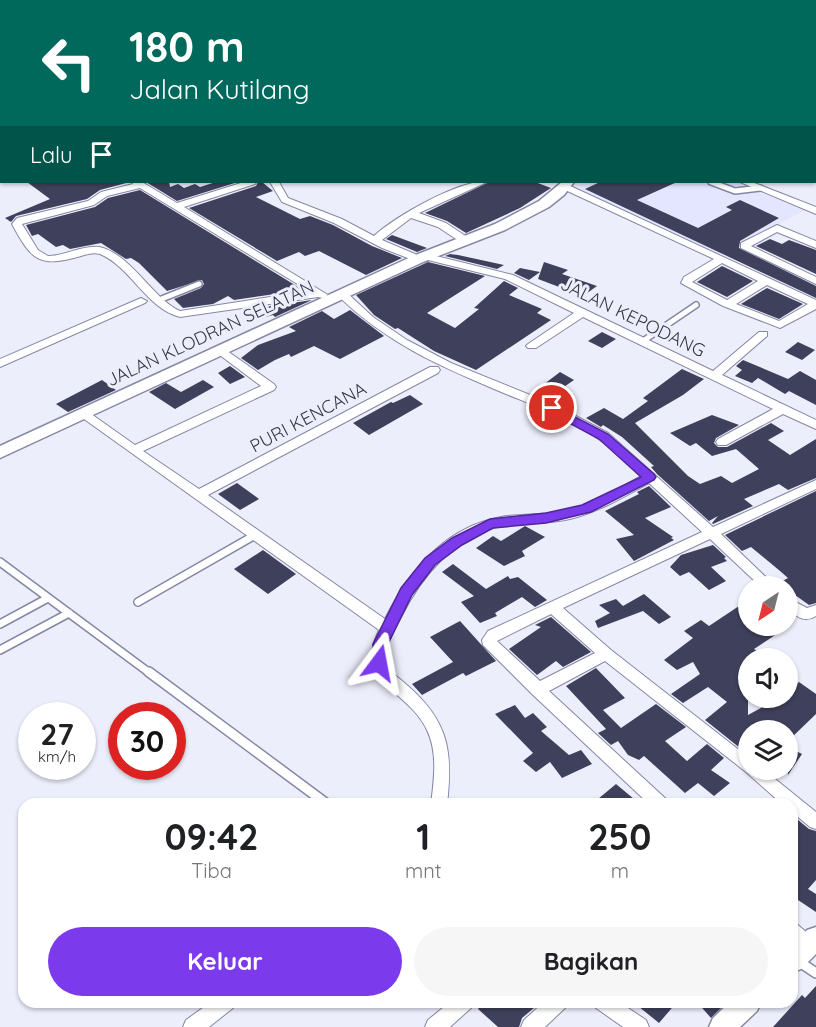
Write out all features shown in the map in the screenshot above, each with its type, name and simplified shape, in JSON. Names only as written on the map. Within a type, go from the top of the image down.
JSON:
[{"type":"main road","name":"JALAN KLODRAN SELATAN","points":[[0,453],[331,295],[466,242],[554,199],[566,183]]},
{"type":"main road","points":[[722,1027],[742,1008]]},
{"type":"street","points":[[331,295],[189,315],[172,312],[105,252],[89,251],[53,261],[42,258],[34,254],[17,224],[21,220],[91,203],[104,194],[138,183],[331,295],[403,342],[447,365],[552,408],[604,436],[757,576]]},
{"type":"street","points":[[177,206],[249,183]]},
{"type":"street","name":"JALAN KEPODANG","points":[[275,183],[285,200],[433,255],[493,271],[816,425]]},
{"type":"street","points":[[379,236],[411,214],[480,183]]},
{"type":"street","points":[[566,183],[816,304]]},
{"type":"street","points":[[748,183],[816,211]]},
{"type":"street","points":[[760,188],[770,183]]},
{"type":"street","points":[[411,214],[442,225],[466,242]]},
{"type":"street","points":[[816,244],[777,228],[745,245],[746,248],[816,281]]},
{"type":"street","points":[[722,259],[688,279],[686,283],[727,304],[780,325],[816,304]]},
{"type":"street","points":[[727,304],[767,280]]},
{"type":"street","points":[[0,363],[141,301]]},
{"type":"street","points":[[532,346],[583,312]]},
{"type":"street","points":[[714,376],[763,333]]},
{"type":"street","points":[[134,450],[270,387],[219,350]]},
{"type":"street","name":"PURI KENCANA","points":[[198,495],[434,370]]},
{"type":"street","points":[[722,442],[782,409]]},
{"type":"street","points":[[82,414],[388,629]]},
{"type":"street","points":[[440,798],[444,769],[441,743],[432,722],[416,701],[387,675],[379,663],[381,644],[417,576],[430,562],[474,531],[490,523],[569,514],[601,503],[650,477]]},
{"type":"street","points":[[653,798],[537,690],[491,645],[489,640],[493,635],[816,484]]},
{"type":"street","points":[[553,608],[606,654],[738,758]]},
{"type":"street","points":[[798,610],[806,615],[816,610]]},
{"type":"street","points":[[537,690],[606,654]]},
{"type":"street","points":[[765,780],[787,798]]},
{"type":"street","points":[[798,807],[816,822]]},
{"type":"street","points":[[194,1027],[218,1008]]},
{"type":"street","points":[[435,1027],[457,1008]]},
{"type":"street","points":[[531,1027],[552,1008]]},
{"type":"street","points":[[612,1008],[639,1027]]},
{"type":"lane","points":[[713,183],[744,194],[760,188]]},
{"type":"lane","points":[[159,300],[199,284]]},
{"type":"lane","points":[[643,341],[696,305]]},
{"type":"lane","points":[[138,602],[255,536]]},
{"type":"lane","points":[[0,562],[319,798]]},
{"type":"lane","points":[[0,624],[48,598]]},
{"type":"lane","points":[[0,650],[69,613]]},
{"type":"lane","points":[[801,947],[816,973]]},
{"type":"shaded area","points":[[579,183],[742,183],[806,210],[719,255],[581,191]]},
{"type":"building","points":[[28,183],[126,183],[100,190],[87,199],[16,216],[11,222],[5,218],[50,199]]},
{"type":"building","points":[[148,183],[169,183],[170,187],[178,184],[184,188],[195,184],[200,187],[213,183],[235,183],[177,201]]},
{"type":"building","points":[[258,183],[263,183],[273,191],[256,197],[300,219],[310,216],[402,258],[366,275],[319,251],[305,256],[299,252],[277,261],[189,208],[256,186]]},
{"type":"building","points":[[487,183],[538,183],[551,188],[520,208],[466,233],[447,221],[425,213]]},
{"type":"building","points":[[598,183],[675,183],[637,200],[698,228],[732,210],[726,207],[740,200],[779,218],[740,241],[739,248],[816,286],[816,298],[585,189]]},
{"type":"building","points":[[140,190],[303,290],[234,300],[228,296],[213,304],[183,308],[174,299],[201,288],[204,284],[202,280],[167,291],[139,263],[131,258],[126,259],[101,243],[70,249],[63,245],[56,247],[38,234],[32,236],[26,225],[95,207],[108,198]]},
{"type":"building","points":[[392,235],[427,248],[417,252],[386,239]]},
{"type":"building","points":[[770,239],[782,244],[789,240],[816,250],[816,274],[756,246]]},
{"type":"building","points":[[450,254],[504,265],[497,269],[445,256]]},
{"type":"building","points":[[428,262],[485,276],[427,313],[455,328],[479,309],[474,308],[504,281],[518,288],[509,295],[542,309],[537,313],[551,320],[476,370],[434,351],[398,328],[395,329],[374,315],[356,295]]},
{"type":"building","points":[[544,262],[568,270],[562,274],[597,286],[583,296],[538,279]]},
{"type":"building","points":[[722,266],[753,281],[727,297],[697,282]]},
{"type":"building","points":[[520,268],[540,272],[529,280],[514,273]]},
{"type":"building","points":[[767,288],[803,304],[779,319],[741,304]]},
{"type":"building","points":[[312,300],[275,317],[273,315],[255,320],[246,310]]},
{"type":"building","points":[[350,310],[384,336],[340,359],[314,346],[291,357],[289,354],[275,360],[258,370],[241,358],[258,345],[296,331],[289,327],[322,311],[334,319]]},
{"type":"building","points":[[602,332],[616,339],[602,348],[588,341]]},
{"type":"building","points":[[798,342],[815,350],[802,360],[785,352]]},
{"type":"building","points":[[743,360],[788,379],[800,371],[816,380],[816,405],[789,391],[785,394],[758,378],[752,383],[735,376],[742,370],[736,366]]},
{"type":"building","points":[[230,366],[245,377],[230,384],[218,373]]},
{"type":"building","points":[[682,369],[704,379],[683,395],[635,423],[688,476],[700,484],[721,476],[732,483],[759,469],[736,449],[712,456],[696,443],[690,446],[670,433],[712,415],[739,425],[716,438],[714,443],[718,447],[727,447],[771,423],[784,431],[768,440],[790,455],[816,439],[816,478],[788,490],[779,484],[744,499],[753,506],[713,524],[718,516],[709,521],[657,474],[651,467],[654,466],[622,437],[586,418],[604,408],[623,419],[648,401],[643,398]]},
{"type":"building","points":[[560,372],[574,380],[555,393],[543,385]]},
{"type":"building","points":[[102,380],[116,390],[68,412],[56,404]]},
{"type":"building","points":[[203,380],[214,387],[175,409],[149,392],[166,383],[181,392]]},
{"type":"building","points":[[410,395],[423,404],[369,435],[353,423],[391,402]]},
{"type":"building","points":[[237,483],[259,499],[240,510],[218,494]]},
{"type":"building","points":[[649,486],[671,507],[645,518],[674,540],[634,561],[616,539],[634,535],[605,511],[639,494],[637,492]]},
{"type":"building","points":[[816,491],[816,603],[809,605],[798,597],[798,576],[786,576],[751,547],[742,551],[725,535]]},
{"type":"building","points":[[525,526],[545,537],[522,551],[525,556],[504,566],[476,548],[493,536],[501,541]]},
{"type":"building","points":[[713,545],[726,557],[724,558],[727,561],[711,567],[726,581],[709,590],[689,572],[680,576],[670,567],[681,555]]},
{"type":"building","points":[[263,550],[296,574],[268,594],[234,569]]},
{"type":"building","points":[[453,564],[486,589],[508,576],[510,579],[518,577],[547,600],[535,607],[522,597],[495,613],[497,616],[480,623],[461,602],[474,596],[442,572]]},
{"type":"building","points":[[644,594],[671,617],[659,624],[643,611],[598,628],[595,621],[610,613],[599,605],[616,599],[623,606]]},
{"type":"building","points":[[738,607],[738,636],[774,636],[756,648],[738,648],[738,708],[748,708],[748,715],[761,708],[798,708],[799,682],[816,694],[816,714],[798,731],[798,720],[738,720],[738,746],[705,720],[727,702],[708,687],[683,703],[671,694],[700,674],[693,662],[677,670],[664,660],[693,638],[684,631],[701,620],[709,626]]},
{"type":"building","points":[[551,617],[591,652],[563,667],[556,661],[537,675],[509,649],[541,627],[535,625]]},
{"type":"building","points":[[460,621],[496,661],[466,676],[463,673],[422,695],[412,684],[453,662],[430,637]]},
{"type":"building","points":[[596,668],[625,698],[603,710],[621,728],[656,704],[686,727],[665,741],[687,761],[707,744],[724,758],[711,770],[730,783],[714,796],[698,783],[685,793],[644,756],[639,760],[628,755],[618,741],[611,745],[598,733],[606,729],[566,686]]},
{"type":"building","points":[[515,705],[525,718],[533,713],[547,727],[541,731],[569,755],[581,750],[592,764],[562,778],[550,762],[536,772],[523,761],[533,753],[495,714]]},
{"type":"building","points":[[616,784],[633,798],[599,798]]},
{"type":"building","points":[[798,820],[809,829],[816,831],[816,880],[808,889],[816,894],[816,912],[798,900]]},
{"type":"building","points":[[816,986],[816,1027],[773,1027],[790,1008],[798,1008],[798,999],[802,995],[805,998]]},
{"type":"building","points":[[534,1008],[522,1018],[519,1027],[498,1027],[478,1009]]},
{"type":"building","points":[[640,1008],[672,1008],[659,1023]]},
{"type":"building","points":[[702,1008],[721,1008],[711,1018]]},
{"type":"route","points":[[379,663],[381,644],[406,592],[430,562],[457,541],[490,523],[546,518],[586,509],[650,477],[604,436],[552,408]]}]
